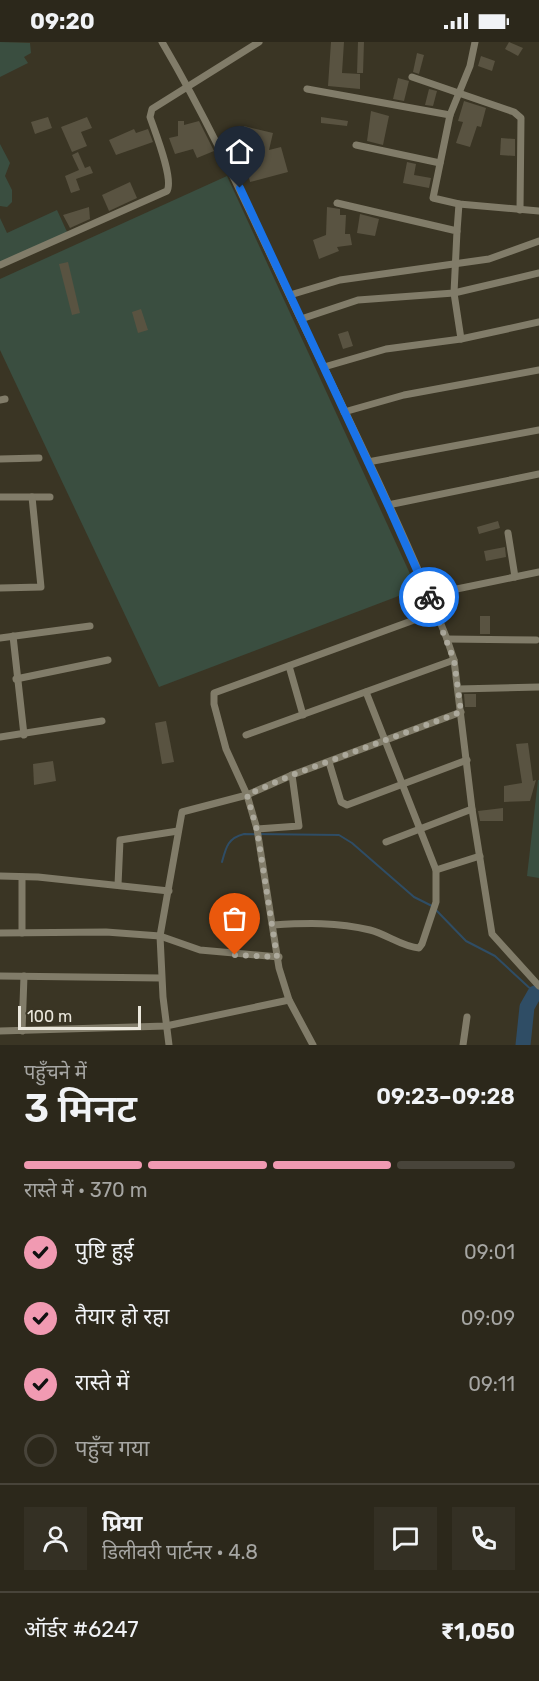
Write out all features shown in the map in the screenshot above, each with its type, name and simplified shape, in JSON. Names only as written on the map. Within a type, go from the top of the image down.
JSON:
[{"type":"street","points":[[162,42],[189,87],[290,295],[388,505],[447,639],[454,660],[472,809],[492,934],[539,986]]},
{"type":"street","points":[[0,265],[167,191],[170,185],[168,175],[151,112],[155,106],[259,42]]},
{"type":"street","points":[[476,42],[450,115],[433,198],[459,204],[539,211]]},
{"type":"street","points":[[412,77],[514,112],[521,118],[520,210]]},
{"type":"street","points":[[307,88],[450,115]]},
{"type":"street","points":[[356,145],[440,163]]},
{"type":"street","points":[[337,203],[457,231]]},
{"type":"street","points":[[459,204],[454,293],[461,339]]},
{"type":"street","points":[[290,295],[340,280],[489,259],[539,241]]},
{"type":"street","points":[[301,319],[358,300],[454,293],[539,273]]},
{"type":"street","points":[[324,367],[386,349],[461,339],[539,322]]},
{"type":"street","points":[[344,412],[404,395],[539,370]]},
{"type":"street","points":[[368,462],[539,430]]},
{"type":"street","points":[[0,459],[39,458]]},
{"type":"street","points":[[388,505],[539,474]]},
{"type":"street","points":[[0,497],[50,497]]},
{"type":"street","points":[[0,588],[41,587],[32,497]]},
{"type":"street","points":[[508,533],[515,577]]},
{"type":"street","points":[[426,592],[447,591],[539,573]]},
{"type":"street","points":[[313,1045],[290,1000],[279,957],[257,833],[247,795],[226,749],[214,704],[214,693],[436,612]]},
{"type":"street","points":[[0,638],[90,626]]},
{"type":"street","points":[[13,636],[24,735]]},
{"type":"street","points":[[447,639],[536,640]]},
{"type":"street","points":[[16,679],[108,660]]},
{"type":"street","points":[[246,735],[454,660]]},
{"type":"street","points":[[289,666],[303,715]]},
{"type":"street","points":[[458,688],[539,687]]},
{"type":"street","points":[[273,925],[342,924],[386,934],[416,948],[421,946],[435,904],[436,870],[366,692]]},
{"type":"street","points":[[169,1045],[161,978],[160,936],[170,891],[180,816],[185,809],[247,795],[292,775],[461,712]]},
{"type":"street","points":[[0,737],[102,721]]},
{"type":"street","points":[[329,762],[343,804],[349,804],[467,760]]},
{"type":"street","points":[[257,833],[298,826],[292,775]]},
{"type":"street","points":[[386,842],[472,809]]},
{"type":"street","points":[[118,885],[120,840],[178,831]]},
{"type":"street","points":[[436,870],[480,856]]},
{"type":"street","points":[[0,876],[170,891]]},
{"type":"street","points":[[22,877],[22,933]]},
{"type":"street","points":[[0,933],[106,933],[160,936],[200,950],[279,957]]},
{"type":"street","points":[[0,976],[161,978]]},
{"type":"street","points":[[22,1031],[24,976]]},
{"type":"street","points":[[0,1031],[166,1026],[290,1000]]},
{"type":"street","points":[[463,1045],[467,1017]]},
{"type":"green space","points":[[0,42],[30,43],[31,53],[24,57],[28,63],[0,77]]},
{"type":"green space","points":[[0,144],[10,163],[5,176],[12,190],[12,202],[7,207],[0,206]]},
{"type":"green space","points":[[227,176],[417,589],[159,687],[0,350],[0,279]]},
{"type":"green space","points":[[57,210],[68,234],[0,263],[0,218],[7,233]]},
{"type":"green space","points":[[539,780],[539,878],[527,876]]},
{"type":"building","points":[[331,42],[344,42],[342,73],[360,74],[360,89],[328,86]]},
{"type":"building","points":[[358,42],[364,42],[363,73],[357,73]]},
{"type":"building","points":[[509,42],[523,48],[518,56],[505,49]]},
{"type":"building","points":[[417,53],[424,55],[419,74],[413,72]]},
{"type":"building","points":[[481,56],[495,61],[492,71],[478,66]]},
{"type":"building","points":[[398,78],[409,81],[404,101],[393,99]]},
{"type":"building","points":[[429,89],[437,91],[433,106],[425,105]]},
{"type":"building","points":[[464,101],[486,108],[481,127],[477,126],[470,147],[456,143],[463,122],[458,121]]},
{"type":"building","points":[[371,111],[389,116],[383,145],[367,141]]},
{"type":"building","points":[[48,117],[52,128],[35,134],[31,122]]},
{"type":"building","points":[[87,117],[92,128],[81,132],[87,146],[72,152],[61,127]]},
{"type":"building","points":[[321,117],[348,121],[347,126],[321,123]]},
{"type":"building","points":[[178,121],[184,121],[184,125],[199,121],[214,151],[197,158],[193,149],[175,154],[169,138],[178,136]]},
{"type":"building","points":[[244,126],[273,133],[269,150],[281,147],[288,172],[250,182],[245,161],[235,166],[221,138],[227,135],[241,140]]},
{"type":"building","points":[[134,129],[136,133],[148,129],[153,142],[116,155],[109,140]]},
{"type":"building","points":[[501,138],[515,139],[515,156],[500,155]]},
{"type":"building","points":[[78,152],[85,168],[90,166],[93,173],[76,179],[80,190],[71,193],[65,176],[79,170],[72,155]]},
{"type":"building","points":[[407,162],[416,164],[414,175],[431,178],[429,188],[403,183]]},
{"type":"building","points":[[130,182],[137,198],[109,211],[102,195]]},
{"type":"building","points":[[89,207],[90,219],[70,228],[63,215]]},
{"type":"building","points":[[327,207],[340,209],[340,215],[346,215],[345,234],[350,234],[352,245],[337,247],[339,251],[319,259],[313,240],[326,235]]},
{"type":"building","points":[[360,214],[379,219],[375,236],[357,233]]},
{"type":"building","points":[[68,262],[80,313],[72,315],[59,264]]},
{"type":"building","points":[[141,309],[148,330],[138,333],[132,312]]},
{"type":"building","points":[[348,331],[353,346],[343,349],[338,334]]},
{"type":"building","points":[[498,521],[500,528],[479,534],[477,527]]},
{"type":"building","points":[[505,547],[506,557],[486,561],[484,551]]},
{"type":"building","points":[[480,616],[490,616],[490,634],[480,634]]},
{"type":"building","points":[[464,694],[476,694],[476,707],[465,707]]},
{"type":"building","points":[[166,721],[174,762],[162,764],[155,723]]},
{"type":"building","points":[[528,743],[533,781],[536,780],[530,801],[504,802],[504,786],[522,783],[516,744]]},
{"type":"building","points":[[53,761],[56,781],[34,785],[33,764]]},
{"type":"building","points":[[503,808],[503,821],[480,821],[478,811]]},
{"type":"waterway","points":[[222,862],[228,844],[234,838],[244,834],[339,835],[352,843],[414,897],[432,906]]},
{"type":"waterway","points":[[436,910],[466,941],[495,956],[535,993]]},
{"type":"waterway","points":[[523,1045],[527,1007],[535,993]]},
{"type":"way so far","points":[[235,955],[277,957],[257,830],[247,795],[292,775],[461,712],[454,660],[429,597]]},
{"type":"route","points":[[240,188],[429,597]]}]
